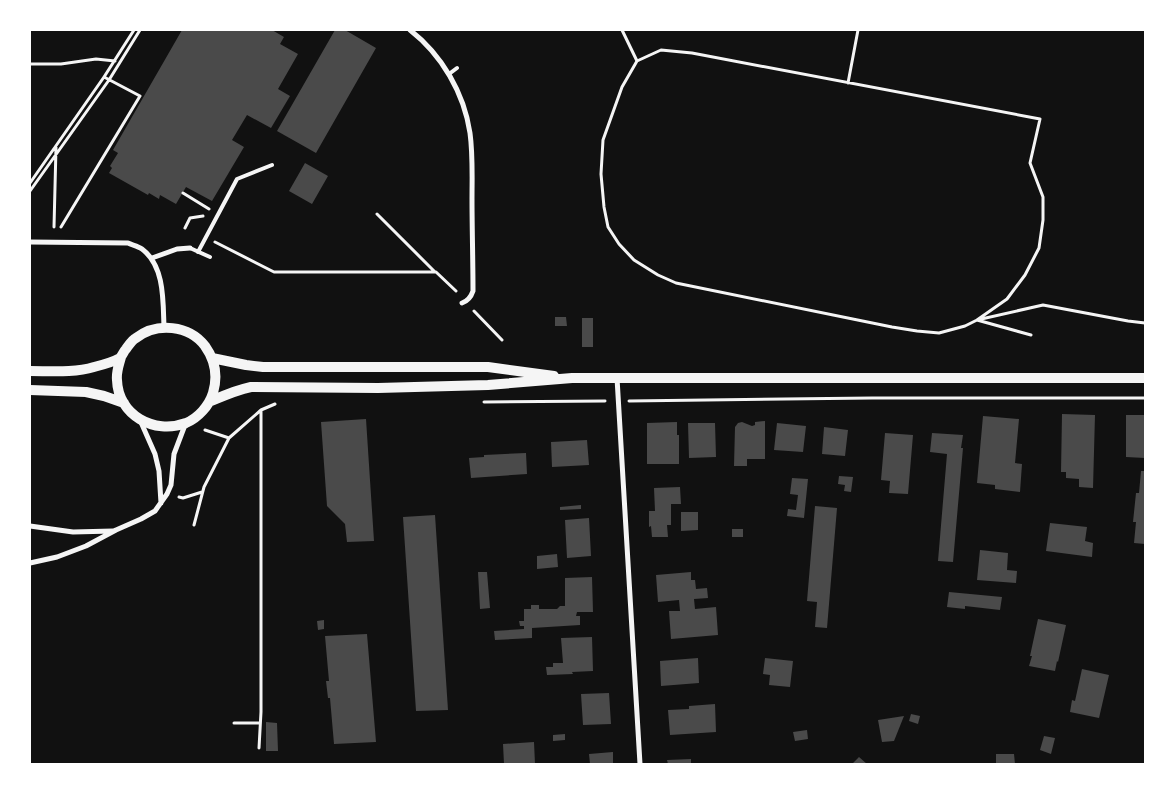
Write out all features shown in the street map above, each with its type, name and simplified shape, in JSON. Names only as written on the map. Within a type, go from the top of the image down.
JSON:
[{"type":"main road","points":[[164,328],[175,328],[196,338],[212,358],[216,381],[209,402],[198,415],[186,423],[163,427],[140,420],[130,411],[119,392],[116,379],[121,357],[136,337],[147,331],[164,328]]},
{"type":"main road","points":[[30,371],[77,371],[92,368],[121,357]]},
{"type":"main road","points":[[212,358],[263,367],[488,367],[572,378]]},
{"type":"main road","points":[[209,402],[251,387],[378,388],[488,385],[572,378],[1145,378]]},
{"type":"main road","points":[[30,390],[86,392],[124,403]]},
{"type":"street","points":[[410,30],[422,40],[449,74],[466,113],[471,149],[473,291],[471,296],[464,302]]},
{"type":"street","points":[[30,242],[128,243],[141,248],[152,258],[158,269],[164,328]]},
{"type":"street","points":[[152,258],[177,249],[190,248]]},
{"type":"street","points":[[617,378],[640,764]]},
{"type":"street","points":[[140,420],[155,454],[159,471],[162,503]]},
{"type":"street","points":[[30,563],[76,550],[155,511],[162,503],[171,485],[174,454],[186,423]]},
{"type":"street","points":[[30,526],[73,532],[116,530]]},
{"type":"lane","points":[[449,74],[457,68]]},
{"type":"lane","points":[[198,252],[237,179],[272,165]]},
{"type":"lane","points":[[190,248],[210,257]]},
{"type":"path","points":[[30,183],[115,61],[134,30]]},
{"type":"path","points":[[30,191],[109,80],[140,30]]},
{"type":"path","points":[[622,30],[638,61]]},
{"type":"path","points":[[848,82],[858,30]]},
{"type":"path","points":[[661,50],[692,53],[1040,119],[1030,164],[1042,197],[1043,220],[1039,248],[1025,274],[1007,299],[977,320],[965,326],[939,333],[917,331],[676,283],[658,275],[634,260],[620,244],[608,227],[604,207],[601,174],[603,140],[622,87],[638,61],[661,50]]},
{"type":"path","points":[[30,64],[62,64],[96,59],[115,61]]},
{"type":"path","points":[[62,227],[140,96],[104,77]]},
{"type":"path","points":[[54,226],[56,146]]},
{"type":"path","points":[[182,193],[218,214]]},
{"type":"path","points":[[185,228],[190,218],[218,214]]},
{"type":"path","points":[[377,214],[502,340]]},
{"type":"path","points":[[206,237],[274,272],[436,272]]},
{"type":"path","points":[[977,320],[1043,305],[1145,323]]},
{"type":"path","points":[[977,320],[1031,335]]},
{"type":"path","points":[[482,402],[872,398],[1145,398]]},
{"type":"path","points":[[194,525],[204,487],[229,438],[260,410],[273,404],[281,404]]},
{"type":"path","points":[[259,748],[260,410]]},
{"type":"path","points":[[186,423],[229,438]]},
{"type":"path","points":[[234,723],[260,723]]},
{"type":"building","points":[[182,30],[272,30],[284,37],[280,44],[298,54],[278,89],[290,96],[271,128],[247,115],[232,140],[244,147],[212,201],[186,187],[176,204],[160,195],[159,199],[149,193],[148,195],[109,173],[112,168],[110,166],[118,153],[113,150]]},
{"type":"building","points":[[335,30],[345,30],[376,48],[316,153],[277,131]]},
{"type":"building","points":[[305,163],[328,176],[312,204],[289,191]]},
{"type":"building","points":[[555,317],[566,317],[567,326],[555,326]]},
{"type":"building","points":[[582,318],[593,318],[593,347],[582,347]]},
{"type":"building","points":[[1062,414],[1095,415],[1093,488],[1079,487],[1079,479],[1066,478],[1066,472],[1061,472]]},
{"type":"building","points":[[1126,415],[1145,415],[1145,458],[1126,457]]},
{"type":"building","points":[[983,416],[1019,419],[1015,463],[1022,464],[1020,492],[995,489],[995,485],[977,483]]},
{"type":"building","points":[[366,419],[374,541],[347,542],[345,524],[327,506],[321,422]]},
{"type":"building","points":[[765,421],[765,459],[747,459],[747,466],[734,466],[735,427],[738,423],[742,422],[752,426],[755,425],[755,422]]},
{"type":"building","points":[[677,422],[679,464],[647,464],[647,423]]},
{"type":"building","points":[[688,423],[715,423],[716,457],[689,458]]},
{"type":"building","points":[[777,423],[806,426],[803,452],[774,450]]},
{"type":"building","points":[[824,427],[848,430],[845,456],[822,454]]},
{"type":"building","points":[[885,433],[913,435],[908,494],[889,493],[890,481],[881,480]]},
{"type":"building","points":[[932,433],[963,435],[953,562],[938,561],[947,454],[930,452]]},
{"type":"building","points":[[587,440],[589,465],[552,467],[551,442]]},
{"type":"building","points":[[526,453],[527,474],[471,478],[469,458],[484,457],[484,455]]},
{"type":"building","points":[[1141,471],[1145,471],[1145,544],[1134,543],[1136,522],[1133,522],[1136,493],[1139,493]]},
{"type":"building","points":[[839,476],[853,477],[851,492],[844,491],[845,485],[838,484]]},
{"type":"building","points":[[792,478],[808,479],[804,518],[787,516],[788,509],[796,510],[798,495],[790,494]]},
{"type":"building","points":[[680,487],[681,504],[671,504],[671,525],[667,525],[668,537],[652,537],[651,526],[649,527],[649,511],[655,511],[654,488]]},
{"type":"building","points":[[581,505],[581,509],[560,510],[560,507]]},
{"type":"building","points":[[815,506],[837,508],[827,628],[815,627],[817,602],[807,601]]},
{"type":"building","points":[[681,512],[698,512],[698,530],[681,531]]},
{"type":"building","points":[[435,515],[448,710],[416,711],[403,517]]},
{"type":"building","points":[[589,518],[591,556],[567,558],[565,520]]},
{"type":"building","points":[[1050,523],[1087,527],[1085,541],[1093,543],[1092,557],[1046,551]]},
{"type":"building","points":[[732,529],[743,529],[743,537],[732,537]]},
{"type":"building","points":[[980,550],[1008,553],[1007,570],[1017,571],[1016,583],[977,580]]},
{"type":"building","points":[[557,554],[558,567],[537,569],[537,556]]},
{"type":"building","points":[[478,572],[487,572],[490,608],[480,609]]},
{"type":"building","points":[[691,572],[691,580],[695,580],[696,589],[707,588],[708,598],[694,599],[695,609],[716,607],[718,635],[671,639],[669,611],[680,611],[679,600],[658,602],[656,575]]},
{"type":"building","points":[[592,577],[593,612],[577,612],[576,616],[580,616],[580,625],[532,628],[532,638],[495,640],[494,631],[524,629],[524,626],[520,626],[519,621],[524,621],[524,609],[531,609],[531,605],[539,605],[539,609],[557,609],[560,606],[565,606],[565,578]]},
{"type":"building","points":[[949,592],[1002,597],[1000,610],[965,606],[965,609],[947,607]]},
{"type":"building","points":[[1038,619],[1066,625],[1055,671],[1029,666]]},
{"type":"building","points":[[324,620],[324,629],[318,630],[317,621]]},
{"type":"building","points":[[367,634],[376,742],[334,744],[330,698],[328,698],[326,681],[329,681],[325,636]]},
{"type":"building","points":[[592,637],[593,671],[547,675],[546,667],[553,667],[553,663],[563,663],[561,638]]},
{"type":"building","points":[[698,658],[699,683],[661,686],[660,661]]},
{"type":"building","points":[[765,658],[793,661],[790,687],[769,685],[770,675],[763,674]]},
{"type":"building","points":[[1082,669],[1109,675],[1099,718],[1070,712],[1072,700],[1075,701]]},
{"type":"building","points":[[609,693],[611,724],[583,725],[581,694]]},
{"type":"building","points":[[715,704],[716,732],[670,735],[668,710],[689,709],[689,706]]},
{"type":"building","points":[[911,714],[920,716],[918,724],[909,721]]},
{"type":"building","points":[[904,716],[894,741],[882,742],[878,720]]},
{"type":"building","points":[[266,722],[277,723],[278,751],[266,751]]},
{"type":"building","points":[[807,730],[808,739],[795,741],[793,732]]},
{"type":"building","points":[[565,734],[565,740],[553,741],[553,735]]},
{"type":"building","points":[[1044,736],[1055,738],[1051,754],[1040,750]]},
{"type":"building","points":[[534,742],[535,764],[504,764],[503,744]]},
{"type":"building","points":[[613,752],[613,764],[590,764],[589,754]]},
{"type":"building","points":[[996,754],[1014,754],[1015,764],[996,764]]},
{"type":"building","points":[[859,757],[867,764],[852,764]]},
{"type":"building","points":[[691,759],[691,764],[668,764],[667,760]]}]
